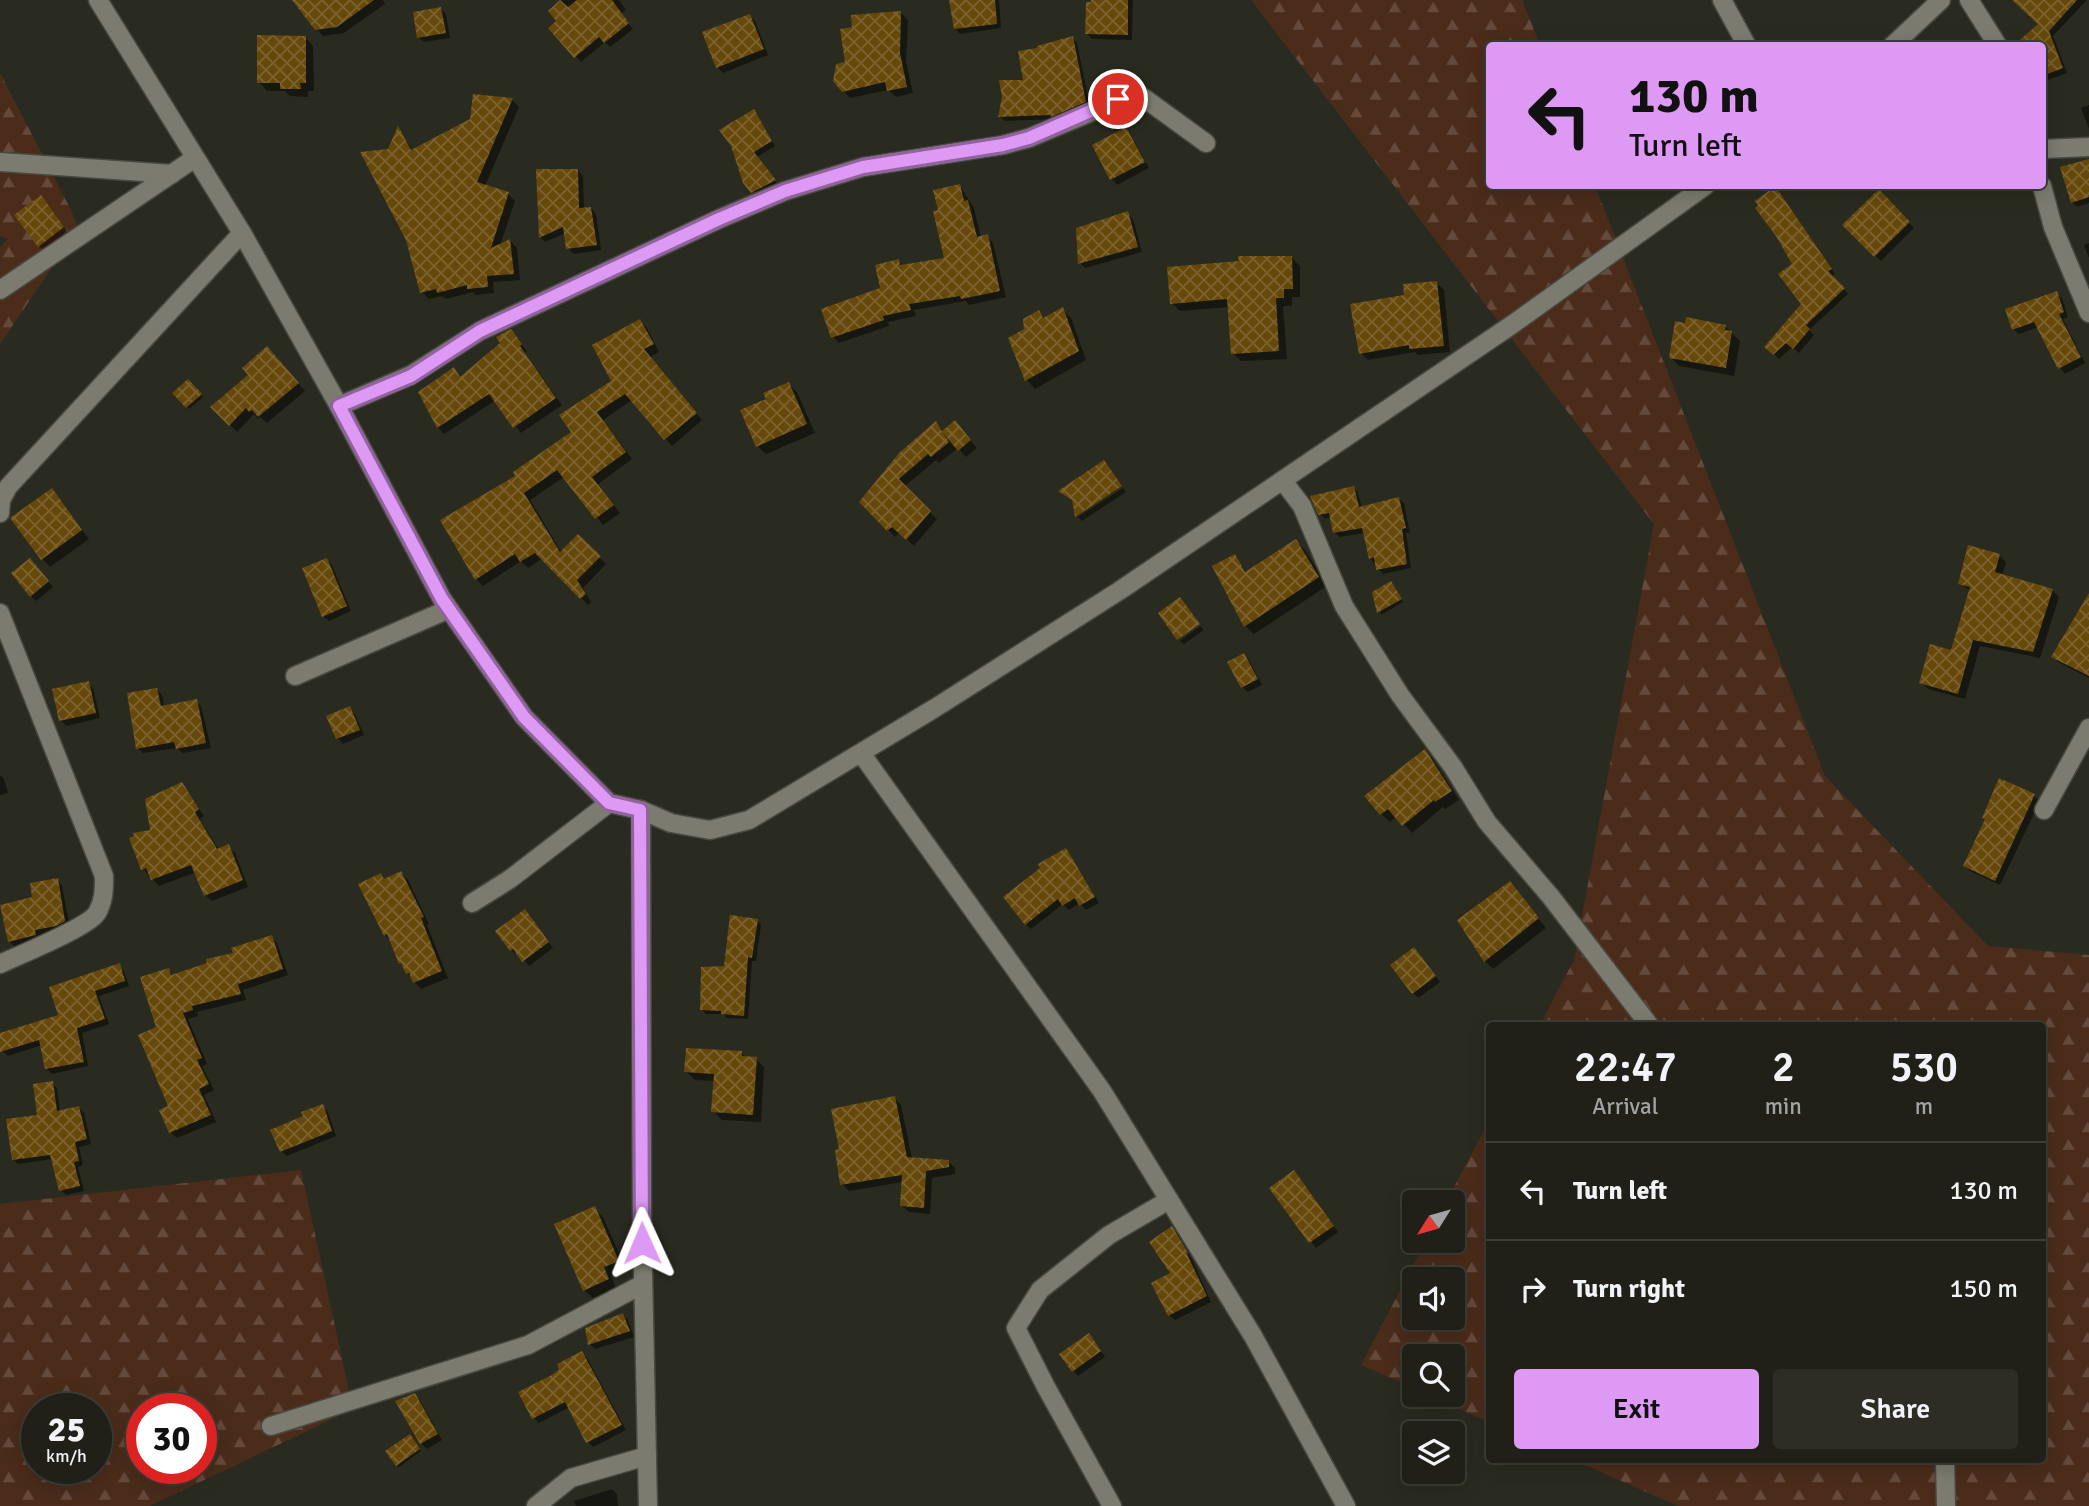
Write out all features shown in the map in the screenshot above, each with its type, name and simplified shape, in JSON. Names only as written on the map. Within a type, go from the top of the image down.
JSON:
[{"type":"street","points":[[98,0],[242,233],[449,609],[524,717],[609,803],[640,810],[671,823],[710,830],[749,820],[1119,591],[1513,324],[1701,189]]},
{"type":"street","points":[[1722,0],[1745,42]]},
{"type":"street","points":[[1896,42],[1941,0]]},
{"type":"street","points":[[1969,0],[1995,42]]},
{"type":"street","points":[[339,406],[411,376],[480,331],[669,242],[785,191],[842,173],[1003,145],[1029,138],[1132,95],[1144,98],[1206,143]]},
{"type":"street","points":[[2046,149],[2089,147]]},
{"type":"street","points":[[0,289],[195,158]]},
{"type":"street","points":[[0,162],[172,174]]},
{"type":"street","points":[[2043,189],[2053,228],[2089,313]]},
{"type":"street","points":[[0,513],[1,500],[8,487],[242,233]]},
{"type":"street","points":[[1283,481],[1302,506],[1344,606],[1400,695],[1453,767],[1487,822],[1551,897],[1647,1022]]},
{"type":"street","points":[[295,676],[449,609]]},
{"type":"street","points":[[0,613],[104,876],[103,899],[95,916],[78,928],[0,964]]},
{"type":"street","points":[[2043,810],[2089,729]]},
{"type":"street","points":[[861,753],[1102,1091],[1253,1336],[1346,1506]]},
{"type":"street","points":[[472,903],[510,879],[609,803]]},
{"type":"street","points":[[640,810],[643,1284],[648,1506]]},
{"type":"street","points":[[1112,1506],[1045,1387],[1016,1328],[1040,1290],[1109,1235],[1169,1200]]},
{"type":"street","points":[[271,1426],[528,1345],[643,1284]]},
{"type":"street","points":[[536,1506],[571,1478],[647,1456]]},
{"type":"street","points":[[1945,1463],[1946,1506]]},
{"type":"green space","points":[[1251,0],[1522,0],[1539,42],[1486,42],[1486,189],[1596,189],[1825,776],[1988,946],[2089,955],[2089,1506],[1678,1506],[1581,1463],[2046,1463],[2046,1022],[1542,1022],[1574,960],[1654,524]]},
{"type":"green space","points":[[0,73],[71,210],[78,229],[0,344],[0,248],[8,239],[0,236]]},
{"type":"green space","points":[[1486,1127],[1486,1421],[1455,1407],[1465,1407],[1465,1344],[1402,1344],[1402,1383],[1361,1365],[1402,1287],[1402,1330],[1465,1330],[1465,1267],[1412,1267],[1420,1253],[1465,1253],[1465,1190],[1452,1190]]},
{"type":"green space","points":[[301,1170],[353,1409],[217,1474],[217,1393],[126,1393],[126,1484],[196,1484],[150,1506],[0,1506],[0,1204]]},
{"type":"building","points":[[292,0],[374,0],[337,27],[315,30]]},
{"type":"building","points":[[560,0],[568,7],[577,0],[612,0],[629,23],[604,43],[599,37],[574,58],[548,28],[556,21],[548,11]]},
{"type":"building","points":[[949,0],[995,0],[997,24],[954,29]]},
{"type":"building","points":[[1128,0],[1128,35],[1085,34],[1086,2]]},
{"type":"building","points":[[2012,0],[2077,0],[2049,31],[2063,68],[2046,74],[2046,42],[2018,42],[2038,24]]},
{"type":"building","points":[[441,7],[446,33],[417,38],[413,12]]},
{"type":"building","points":[[901,11],[900,53],[907,87],[887,91],[885,82],[842,92],[833,81],[836,64],[845,62],[840,29],[852,27],[851,15]]},
{"type":"building","points":[[750,14],[764,49],[716,68],[702,32]]},
{"type":"building","points":[[257,35],[306,36],[306,83],[300,83],[301,89],[280,89],[280,83],[257,83]]},
{"type":"building","points":[[1073,36],[1086,102],[1051,117],[998,117],[1002,97],[999,80],[1023,80],[1018,51],[1037,48]]},
{"type":"building","points":[[473,94],[513,98],[477,182],[509,192],[491,248],[510,239],[514,274],[487,276],[488,287],[467,289],[467,285],[437,293],[436,289],[420,293],[406,240],[360,152],[388,149],[398,126],[411,150],[470,119]]},
{"type":"building","points":[[754,109],[772,141],[754,152],[776,180],[751,193],[743,183],[731,146],[719,130]]},
{"type":"building","points":[[1126,127],[1145,162],[1110,180],[1092,145]]},
{"type":"building","points":[[2089,159],[2089,197],[2071,203],[2060,167]]},
{"type":"building","points":[[536,169],[578,169],[579,208],[591,207],[597,245],[566,249],[563,227],[539,238]]},
{"type":"building","points":[[960,184],[964,201],[968,200],[977,237],[988,234],[1000,291],[961,299],[960,296],[909,304],[911,310],[883,316],[884,320],[831,338],[821,309],[880,288],[875,265],[899,259],[900,265],[944,258],[933,211],[938,210],[933,190]]},
{"type":"building","points":[[1771,189],[1777,189],[1832,269],[1828,271],[1845,288],[1806,325],[1810,329],[1793,349],[1786,343],[1773,355],[1764,347],[1801,304],[1778,274],[1792,264],[1755,208],[1758,205],[1755,201]]},
{"type":"building","points":[[1879,189],[1910,222],[1874,257],[1842,225]]},
{"type":"building","points":[[41,195],[64,227],[38,247],[14,215]]},
{"type":"building","points":[[1128,211],[1138,247],[1078,264],[1076,228]]},
{"type":"building","points":[[1238,256],[1292,256],[1293,289],[1284,289],[1284,298],[1276,298],[1279,351],[1231,354],[1227,299],[1170,304],[1167,267],[1239,261]]},
{"type":"building","points":[[1437,281],[1444,346],[1409,349],[1409,345],[1359,354],[1350,304],[1404,295],[1403,284]]},
{"type":"building","points":[[2057,291],[2064,312],[2059,314],[2081,357],[2058,369],[2034,322],[2012,330],[2005,309]]},
{"type":"building","points":[[1063,307],[1079,351],[1025,381],[1008,338],[1024,329],[1023,319],[1039,310],[1043,318]]},
{"type":"building","points":[[1686,317],[1726,325],[1725,330],[1732,331],[1726,368],[1669,358],[1675,321],[1685,323]]},
{"type":"building","points":[[640,319],[654,344],[644,349],[697,413],[664,440],[625,394],[597,412],[626,452],[592,477],[614,505],[595,519],[557,470],[524,493],[560,552],[578,534],[601,556],[577,580],[586,594],[580,599],[535,553],[520,562],[515,554],[475,580],[440,520],[515,476],[513,472],[571,432],[559,415],[611,381],[592,345]]},
{"type":"building","points":[[511,329],[556,398],[513,428],[489,394],[437,428],[418,392],[454,367],[460,377],[500,343],[496,337]]},
{"type":"building","points":[[267,346],[299,383],[258,417],[246,408],[229,426],[210,407],[248,375],[242,368]]},
{"type":"building","points":[[188,379],[202,394],[186,408],[172,393]]},
{"type":"building","points":[[789,382],[807,424],[756,447],[740,410],[766,399],[763,393]]},
{"type":"building","points":[[955,420],[971,440],[958,451],[943,433],[949,442],[931,457],[928,454],[899,479],[931,511],[906,540],[892,527],[887,531],[859,502],[899,453],[936,421],[942,431]]},
{"type":"building","points":[[1104,460],[1122,486],[1075,517],[1072,500],[1058,491]]},
{"type":"building","points":[[1354,486],[1359,507],[1399,497],[1406,528],[1402,529],[1407,564],[1376,570],[1374,557],[1369,559],[1362,528],[1333,533],[1329,513],[1318,515],[1310,496]]},
{"type":"building","points":[[52,488],[82,530],[41,560],[10,518]]},
{"type":"building","points":[[1296,539],[1319,577],[1244,627],[1212,566],[1235,554],[1245,572]]},
{"type":"building","points":[[1968,545],[2000,554],[1995,572],[2053,589],[2033,652],[1973,640],[1958,694],[1919,683],[1930,644],[1951,650],[1970,587],[1958,584]]},
{"type":"building","points":[[30,558],[49,581],[30,597],[11,573]]},
{"type":"building","points":[[327,558],[347,606],[322,617],[302,568]]},
{"type":"building","points":[[1391,581],[1402,599],[1377,613],[1372,592]]},
{"type":"building","points":[[2089,593],[2089,676],[2051,657]]},
{"type":"building","points":[[1180,597],[1200,624],[1177,640],[1158,613]]},
{"type":"building","points":[[1244,653],[1258,679],[1241,688],[1227,662]]},
{"type":"building","points":[[89,681],[96,713],[59,721],[52,689]]},
{"type":"building","points":[[157,688],[161,706],[197,699],[206,743],[176,749],[174,742],[136,749],[127,693]]},
{"type":"building","points":[[350,706],[360,730],[336,739],[326,716]]},
{"type":"building","points":[[1425,749],[1452,791],[1435,802],[1434,800],[1402,826],[1388,809],[1380,815],[1364,796]]},
{"type":"building","points":[[1999,778],[2035,794],[1995,881],[1963,866],[1985,819],[1982,818]]},
{"type":"building","points":[[182,782],[199,809],[195,812],[217,849],[229,844],[243,880],[204,896],[191,865],[151,880],[146,868],[141,870],[129,838],[134,836],[133,833],[150,830],[145,799]]},
{"type":"building","points":[[1066,848],[1095,897],[1079,906],[1075,898],[1062,906],[1058,899],[1025,925],[1003,897],[1040,868],[1038,864]]},
{"type":"building","points":[[401,871],[424,917],[421,918],[442,971],[413,983],[409,973],[406,974],[401,963],[399,964],[387,934],[384,936],[358,884],[381,873],[384,879]]},
{"type":"building","points":[[58,878],[65,921],[56,926],[35,930],[36,935],[8,942],[0,905],[32,897],[30,883]]},
{"type":"building","points":[[1510,881],[1539,918],[1484,962],[1457,920]]},
{"type":"building","points":[[525,909],[549,942],[522,962],[495,931]]},
{"type":"building","points":[[730,915],[758,919],[752,958],[748,957],[744,1016],[700,1010],[701,967],[724,966]]},
{"type":"building","points":[[272,935],[283,969],[238,984],[241,994],[192,1006],[193,1010],[183,1013],[202,1058],[197,1060],[209,1084],[199,1089],[211,1115],[169,1133],[159,1110],[168,1106],[138,1035],[156,1027],[140,977],[169,968],[171,975],[207,963],[206,959],[233,953],[231,948]]},
{"type":"building","points":[[1414,947],[1436,976],[1412,994],[1390,965]]},
{"type":"building","points":[[120,963],[125,981],[95,991],[105,1019],[77,1028],[84,1062],[45,1069],[39,1040],[0,1052],[0,1033],[58,1015],[49,987]]},
{"type":"building","points":[[686,1048],[742,1051],[742,1056],[757,1057],[753,1115],[711,1112],[714,1074],[684,1072]]},
{"type":"building","points":[[53,1081],[57,1111],[79,1106],[87,1139],[75,1142],[79,1161],[74,1162],[80,1186],[59,1191],[50,1155],[12,1160],[6,1119],[37,1115],[33,1084]]},
{"type":"building","points":[[895,1096],[907,1157],[949,1160],[949,1167],[926,1171],[924,1208],[900,1206],[902,1175],[840,1185],[835,1150],[839,1149],[831,1109]]},
{"type":"building","points":[[323,1104],[332,1131],[280,1152],[270,1130],[303,1116],[301,1112]]},
{"type":"building","points":[[1294,1170],[1334,1226],[1309,1243],[1269,1188]]},
{"type":"building","points":[[595,1206],[619,1261],[604,1267],[609,1279],[583,1291],[554,1224]]},
{"type":"building","points":[[1172,1226],[1188,1253],[1207,1296],[1168,1316],[1151,1283],[1170,1273],[1149,1242]]},
{"type":"building","points":[[623,1313],[630,1331],[588,1345],[585,1328]]},
{"type":"building","points":[[1089,1333],[1101,1351],[1072,1372],[1059,1354]]},
{"type":"building","points":[[582,1351],[622,1425],[586,1443],[565,1402],[532,1419],[518,1392],[550,1376],[559,1370],[557,1364]]},
{"type":"building","points":[[415,1393],[438,1434],[420,1444],[395,1401]]},
{"type":"building","points":[[410,1434],[420,1449],[396,1466],[385,1451]]},
{"type":"route","points":[[642,1243],[640,810],[609,803],[524,717],[442,599],[339,406],[411,376],[480,331],[785,191],[863,167],[1003,145],[1029,138],[1118,99]]}]
